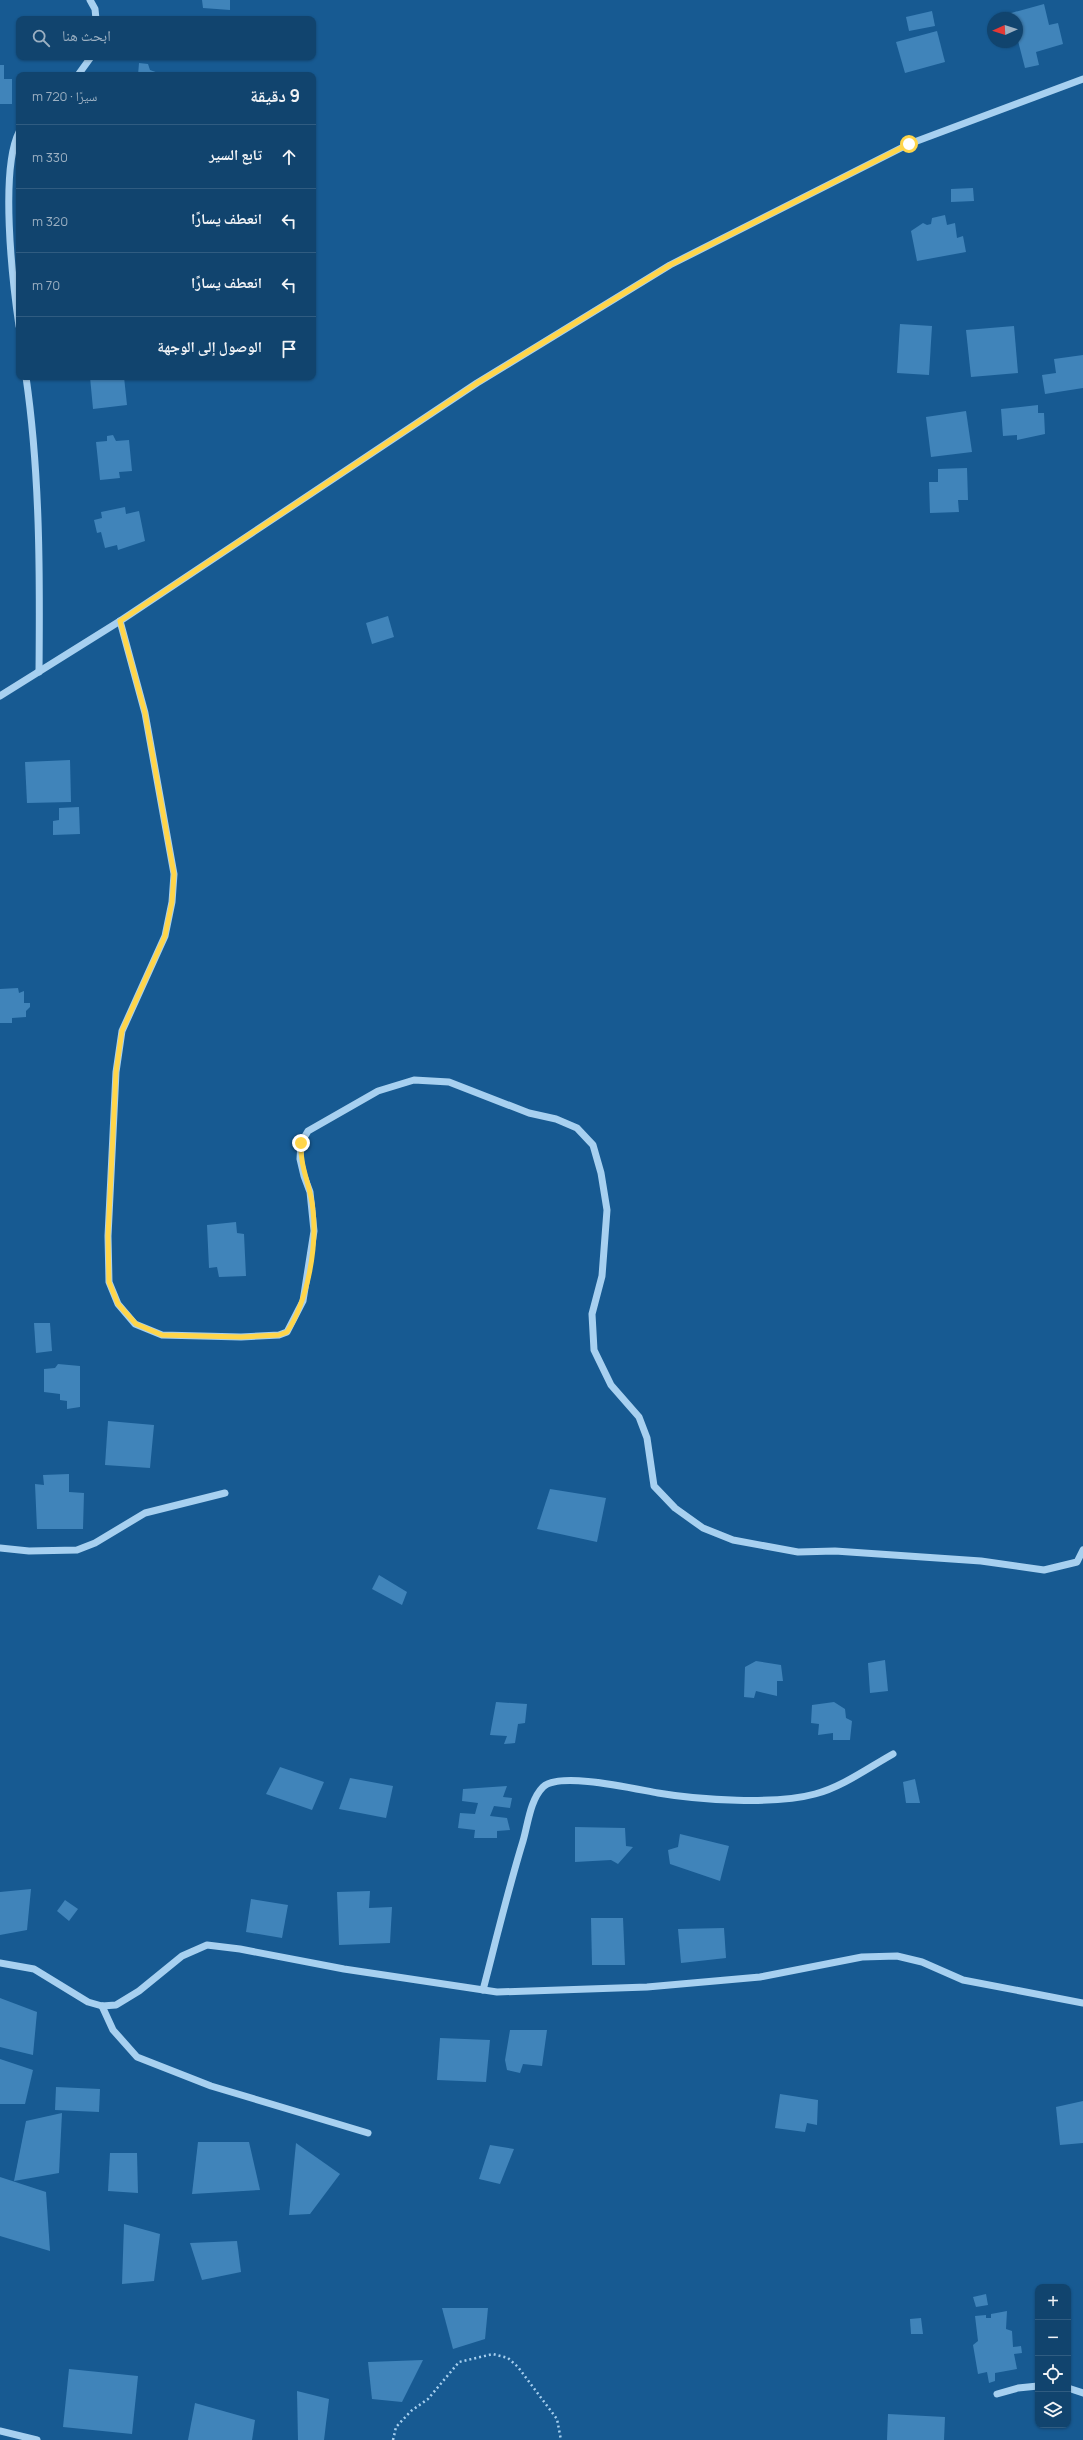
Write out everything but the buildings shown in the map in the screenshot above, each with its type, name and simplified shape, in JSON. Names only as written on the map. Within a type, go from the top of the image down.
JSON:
[{"type":"street","points":[[90,0],[95,9],[96,16]]},
{"type":"street","points":[[80,72],[89,60]]},
{"type":"street","points":[[0,696],[120,621],[477,383],[670,265],[909,144],[1083,79]]},
{"type":"street","points":[[16,137],[9,148],[3,180],[3,202],[16,303]]},
{"type":"street","points":[[26,380],[36,489],[40,583],[39,672]]},
{"type":"street","points":[[120,621],[145,713],[174,874],[172,902],[165,936],[122,1031],[116,1072],[108,1236],[109,1282],[118,1304],[136,1324],[162,1335],[248,1337],[279,1335],[287,1332],[303,1301],[314,1231],[311,1198],[300,1159],[301,1143],[308,1131],[378,1091],[414,1080],[449,1082],[529,1113],[556,1119],[577,1128],[593,1145],[601,1172],[607,1210],[602,1276],[592,1314],[594,1350],[611,1385],[639,1417],[647,1438],[654,1486],[680,1512],[703,1528],[733,1540],[798,1552],[836,1551],[981,1560],[1044,1570],[1077,1562],[1083,1550]]},
{"type":"street","points":[[0,1548],[29,1551],[78,1550],[95,1543],[145,1513],[225,1493]]},
{"type":"street","points":[[483,1990],[506,1898],[532,1808],[543,1787],[555,1780],[582,1781],[673,1795],[784,1800],[816,1794],[845,1781],[893,1754]]},
{"type":"street","points":[[0,1963],[34,1969],[88,2002],[102,2006],[116,2005],[139,1992],[182,1956],[207,1945],[240,1949],[344,1970],[497,1992],[558,1992],[647,1987],[760,1977],[862,1957],[897,1956],[922,1962],[963,1980],[1083,2003]]},
{"type":"street","points":[[102,2006],[113,2030],[137,2057],[211,2086],[368,2134]]},
{"type":"street","points":[[998,2394],[1018,2388],[1035,2386]]},
{"type":"street","points":[[1071,2389],[1083,2393]]},
{"type":"street","points":[[0,2431],[37,2440]]},
{"type":"path","points":[[393,2440],[396,2427],[411,2411],[428,2399],[458,2362],[493,2354],[508,2358],[518,2367],[557,2420],[561,2440]]},
{"type":"route","points":[[301,1143],[300,1159],[310,1192],[314,1231],[303,1301],[293,1323],[287,1332],[279,1335],[241,1337],[162,1335],[136,1324],[118,1304],[109,1282],[108,1236],[114,1139],[116,1072],[122,1031],[165,936],[172,902],[174,874],[145,713],[120,621],[477,383],[670,265],[791,202],[909,144]]}]
